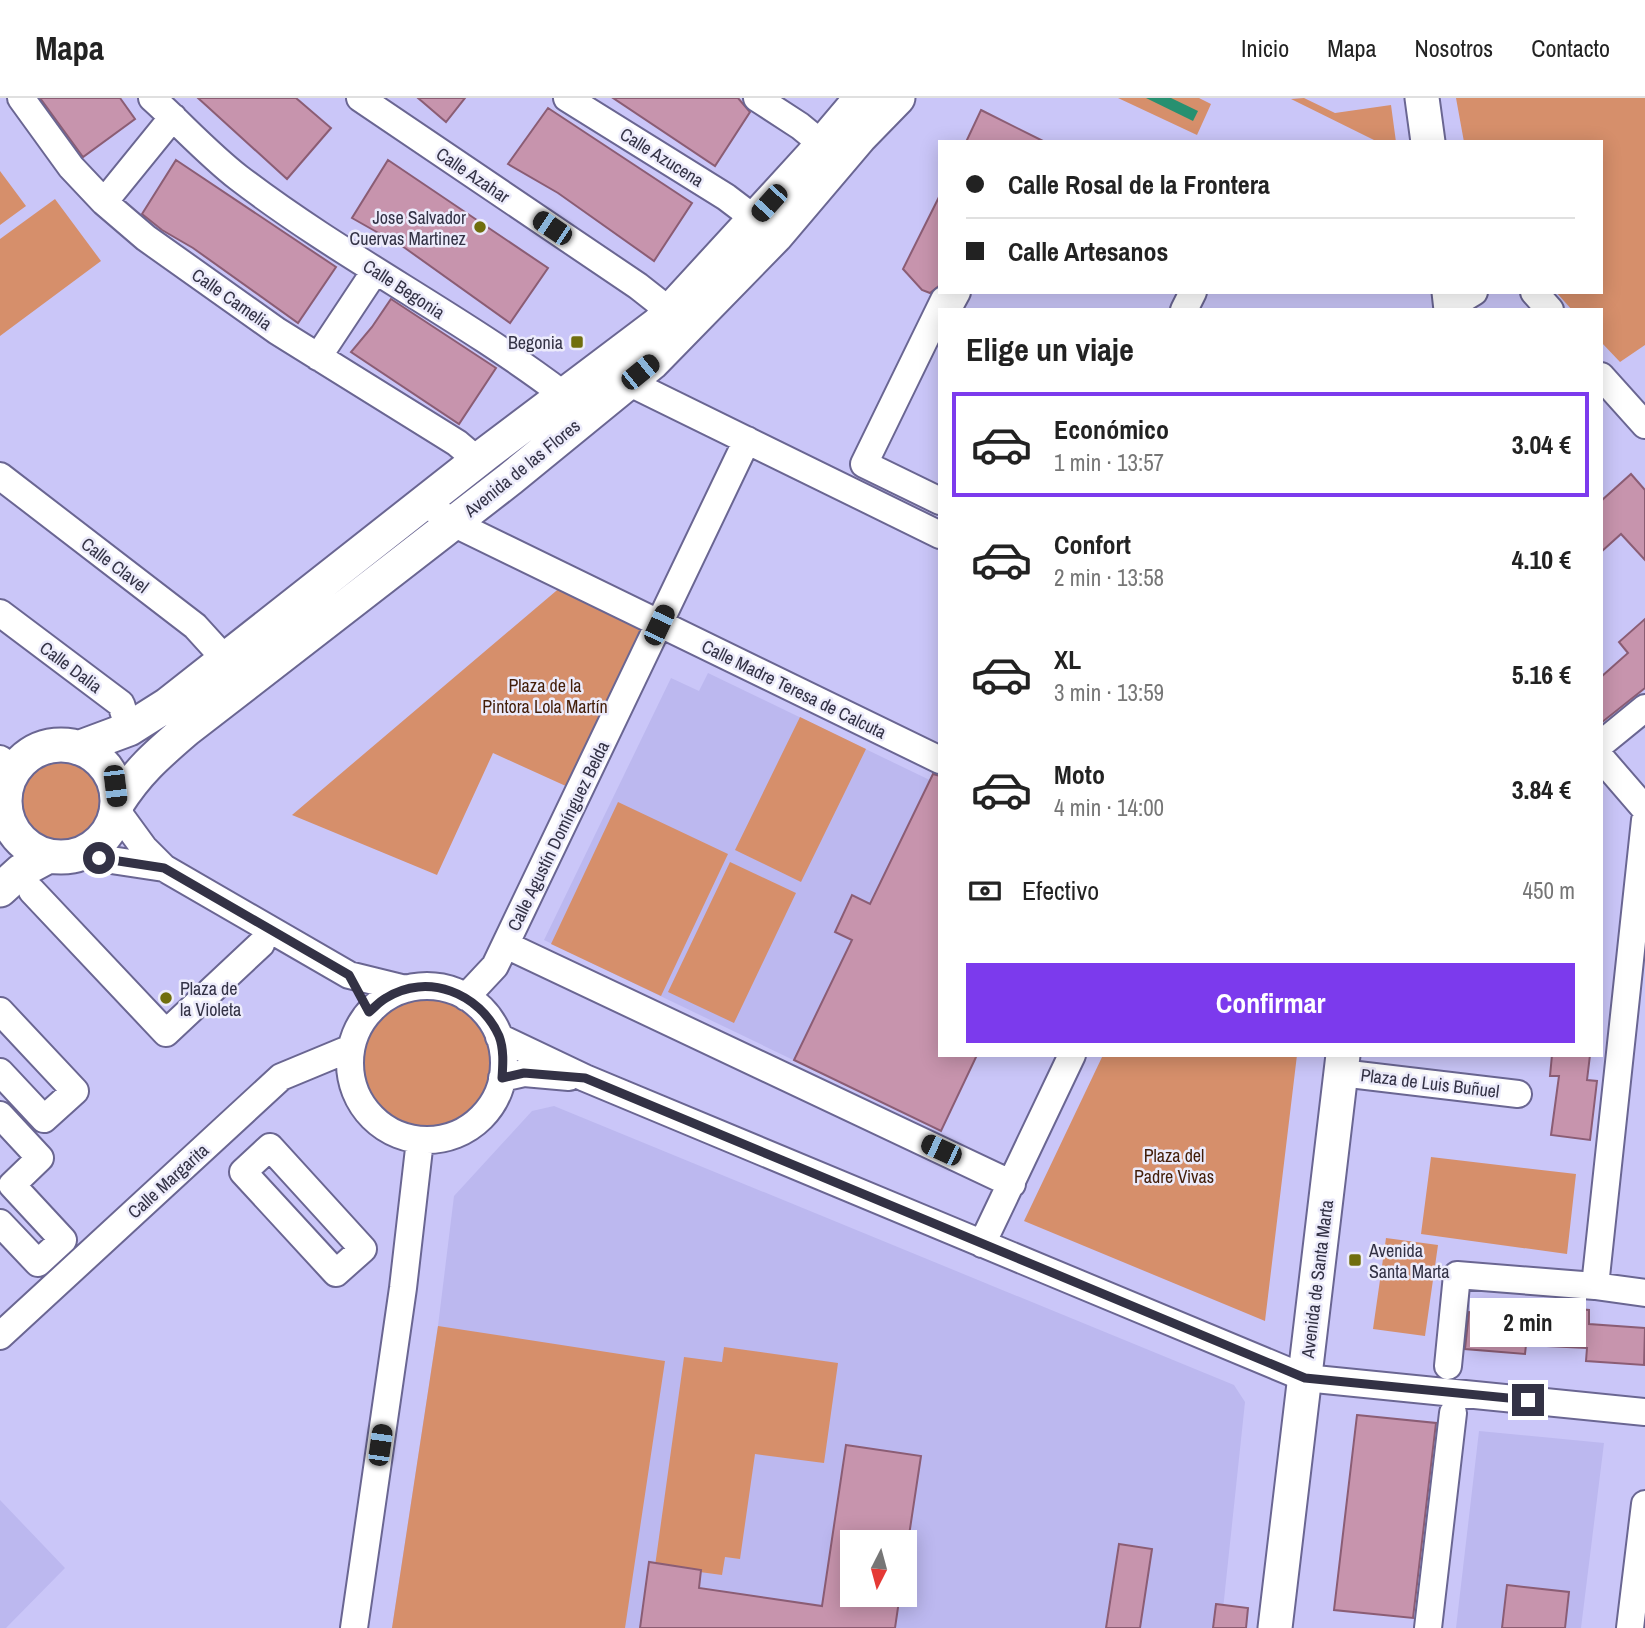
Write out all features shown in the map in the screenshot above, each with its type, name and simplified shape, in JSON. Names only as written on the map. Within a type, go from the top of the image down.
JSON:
[{"type":"main road","name":"Avenida de las Flores","points":[[117,807],[133,778],[186,730],[510,480],[652,363],[681,317],[755,219],[861,98]]},
{"type":"main road","name":"Avenida de las Flores","points":[[78,748],[129,729],[167,705],[477,460],[564,395],[681,317],[776,236],[860,137],[898,98]]},
{"type":"main road","points":[[1422,98],[1428,140]]},
{"type":"main road","points":[[16,891],[22,871],[96,845],[109,830],[117,807],[115,786],[107,769],[94,756],[78,748],[50,746],[7,764],[4,824],[31,848],[63,855]]},
{"type":"main road","name":"Avenida de Santa Marta","points":[[1275,1628],[1342,1064]]},
{"type":"street","name":"Calle Camelia","points":[[21,98],[71,167],[104,202],[146,238],[277,331],[457,443],[477,460]]},
{"type":"street","name":"Calle Begonia","points":[[152,98],[238,177],[564,395]]},
{"type":"street","name":"Calle Azahar","points":[[360,98],[681,317]]},
{"type":"street","name":"Calle Azucena","points":[[567,98],[726,197],[755,219]]},
{"type":"street","points":[[757,98],[822,144]]},
{"type":"street","points":[[104,202],[173,117]]},
{"type":"street","points":[[318,357],[375,271]]},
{"type":"street","points":[[940,308],[944,300],[951,303],[956,294]]},
{"type":"street","points":[[1536,294],[1548,308]]},
{"type":"street","points":[[938,312],[864,464],[938,500]]},
{"type":"street","points":[[1603,378],[1645,425]]},
{"type":"street","points":[[628,382],[938,534]]},
{"type":"street","name":"Calle Agustín Domínguez Belda","points":[[466,997],[495,966],[506,945],[747,440]]},
{"type":"street","name":"Calle Clavel","points":[[1,480],[195,626],[225,659]]},
{"type":"street","name":"Calle Madre Teresa de Calcuta","points":[[425,502],[453,523],[938,759]]},
{"type":"street","name":"Calle Dalia","points":[[0,613],[121,704],[129,729]]},
{"type":"street","points":[[1603,742],[1645,708]]},
{"type":"street","points":[[1603,760],[1645,809]]},
{"type":"street","points":[[117,807],[144,848],[164,868],[349,975],[406,989]]},
{"type":"street","points":[[1595,1286],[1645,820]]},
{"type":"street","points":[[63,855],[164,868]]},
{"type":"street","points":[[16,891],[166,1033],[261,944]]},
{"type":"street","points":[[506,945],[1012,1184]]},
{"type":"street","points":[[349,975],[369,1012]]},
{"type":"street","points":[[427,986],[447,989],[466,997],[486,1014],[499,1037],[504,1057],[502,1078],[495,1099],[482,1117],[464,1131],[443,1138],[421,1140],[392,1132],[381,1125],[362,1105],[350,1075],[351,1048],[358,1028],[369,1012],[386,998],[406,989],[427,986]]},
{"type":"street","points":[[0,1011],[75,1091],[44,1119],[0,1072]]},
{"type":"street","points":[[499,1037],[585,1078],[1305,1378],[1645,1412]]},
{"type":"street","name":"Calle Margarita","points":[[0,1336],[281,1077],[351,1048]]},
{"type":"street","points":[[982,1244],[1071,1057]]},
{"type":"street","name":"Plaza de Luis Buñuel","points":[[1342,1064],[1518,1094]]},
{"type":"street","points":[[502,1078],[524,1073],[585,1078]]},
{"type":"street","points":[[0,1115],[40,1158],[12,1185],[63,1240],[38,1263],[0,1223]]},
{"type":"street","points":[[354,1628],[403,1288],[421,1140]]},
{"type":"street","points":[[270,1147],[363,1248],[336,1273],[243,1172],[270,1147]]},
{"type":"street","points":[[1448,1366],[1457,1275],[1595,1286],[1645,1293]]},
{"type":"street","points":[[1428,1628],[1453,1413]]},
{"type":"street","points":[[1630,1628],[1645,1504]]},
{"type":"shaded area","points":[[1146,98],[1171,98],[1198,111],[1193,121]]},
{"type":"shaded area","points":[[708,673],[938,784],[938,1057],[976,1057],[941,1131],[544,940],[671,678],[699,691]]},
{"type":"shaded area","points":[[554,1106],[1234,1385],[1245,1402],[1221,1628],[392,1628],[438,1326],[454,1196],[532,1111]]},
{"type":"shaded area","points":[[1479,1431],[1604,1443],[1581,1628],[1456,1628]]},
{"type":"shaded area","points":[[0,1500],[65,1568],[6,1628],[0,1628]]},
{"type":"green space","points":[[1118,98],[1199,98],[1211,104],[1197,135]]},
{"type":"green space","points":[[1304,98],[1335,113],[1391,105],[1396,140],[1374,140],[1291,99]]},
{"type":"green space","points":[[1456,98],[1645,98],[1645,345],[1620,362],[1603,344],[1603,308],[1570,308],[1558,294],[1603,294],[1603,140],[1464,140]]},
{"type":"green space","points":[[0,171],[26,206],[0,225]]},
{"type":"green space","points":[[55,199],[101,261],[0,336],[0,239]]},
{"type":"green space","name":"Plaza de la Pintora Lola Martín","points":[[569,580],[659,624],[579,792],[493,753],[437,875],[292,815]]},
{"type":"green space","points":[[800,717],[866,749],[801,882],[735,850]]},
{"type":"green space","points":[[61,763],[76,766],[88,775],[97,787],[100,802],[97,817],[88,829],[76,838],[61,841],[46,838],[34,829],[25,817],[22,802],[25,787],[34,775],[46,766]]},
{"type":"green space","points":[[618,802],[728,854],[661,996],[551,944]]},
{"type":"green space","points":[[730,862],[796,893],[734,1023],[668,992]]},
{"type":"green space","points":[[428,996],[453,1001],[465,1007],[483,1025],[489,1037],[494,1062],[489,1087],[483,1099],[465,1117],[453,1123],[428,1128],[403,1123],[391,1117],[373,1099],[367,1087],[362,1062],[367,1037],[373,1025],[391,1007],[403,1001]]},
{"type":"green space","name":"Plaza del Padre Vivas","points":[[1102,1057],[1297,1057],[1265,1321],[1024,1221]]},
{"type":"green space","points":[[1431,1157],[1576,1174],[1567,1254],[1421,1234]]},
{"type":"green space","points":[[1386,1238],[1438,1245],[1425,1336],[1373,1329]]},
{"type":"green space","points":[[438,1326],[665,1361],[625,1628],[392,1628]]},
{"type":"green space","points":[[724,1347],[838,1363],[824,1463],[755,1454],[740,1559],[725,1557],[722,1575],[655,1566],[684,1357],[722,1362]]},
{"type":"building","points":[[40,98],[120,98],[135,119],[83,157]]},
{"type":"building","points":[[198,98],[296,98],[331,128],[287,179]]},
{"type":"building","points":[[418,98],[465,98],[446,122]]},
{"type":"building","points":[[613,98],[738,98],[750,112],[715,166]]},
{"type":"building","points":[[548,108],[692,203],[654,261],[558,193],[508,164]]},
{"type":"building","points":[[981,110],[1041,140],[967,140]]},
{"type":"building","points":[[176,160],[336,267],[298,323],[142,214]]},
{"type":"building","points":[[388,160],[548,268],[510,323],[405,248],[352,218]]},
{"type":"building","points":[[938,199],[938,287],[930,293],[922,290],[903,269]]},
{"type":"building","points":[[391,299],[496,368],[459,424],[351,352]]},
{"type":"building","points":[[1631,474],[1645,490],[1645,560],[1621,534],[1603,550],[1603,499]]},
{"type":"building","points":[[1645,619],[1645,688],[1603,721],[1603,675],[1628,653],[1619,642]]},
{"type":"building","points":[[933,774],[938,775],[938,1057],[976,1057],[941,1131],[794,1060],[852,940],[835,932],[852,895],[870,904]]},
{"type":"building","points":[[1552,1057],[1590,1057],[1587,1080],[1597,1081],[1590,1140],[1551,1135],[1559,1076],[1550,1076]]},
{"type":"building","points":[[1528,1305],[1589,1310],[1589,1324],[1645,1328],[1644,1365],[1586,1361],[1587,1348],[1526,1345],[1525,1354],[1465,1349],[1469,1312],[1528,1317]]},
{"type":"building","points":[[1357,1415],[1436,1423],[1413,1618],[1334,1610]]},
{"type":"building","points":[[846,1445],[921,1456],[910,1530],[840,1530],[840,1607],[898,1607],[895,1628],[640,1628],[649,1562],[701,1570],[699,1588],[822,1606]]},
{"type":"building","points":[[1119,1544],[1152,1549],[1140,1628],[1106,1628]]},
{"type":"building","points":[[1507,1585],[1569,1592],[1565,1628],[1502,1628]]},
{"type":"building","points":[[1216,1604],[1248,1608],[1246,1628],[1213,1628]]},
{"type":"place","name":"Jose Salvador Cuervas Martinez","points":[[480,227]]},
{"type":"place","name":"Begonia","points":[[577,342]]},
{"type":"place","name":"Plaza de la Violeta","points":[[166,998]]},
{"type":"place","name":"Avenida Santa Marta","points":[[1355,1260]]},
{"type":"route","points":[[99,858],[164,868],[349,975],[369,1012],[386,998],[406,989],[427,986],[447,989],[466,997],[486,1014],[499,1037],[504,1057],[502,1078],[524,1073],[585,1078],[1305,1378],[1528,1400]]}]
